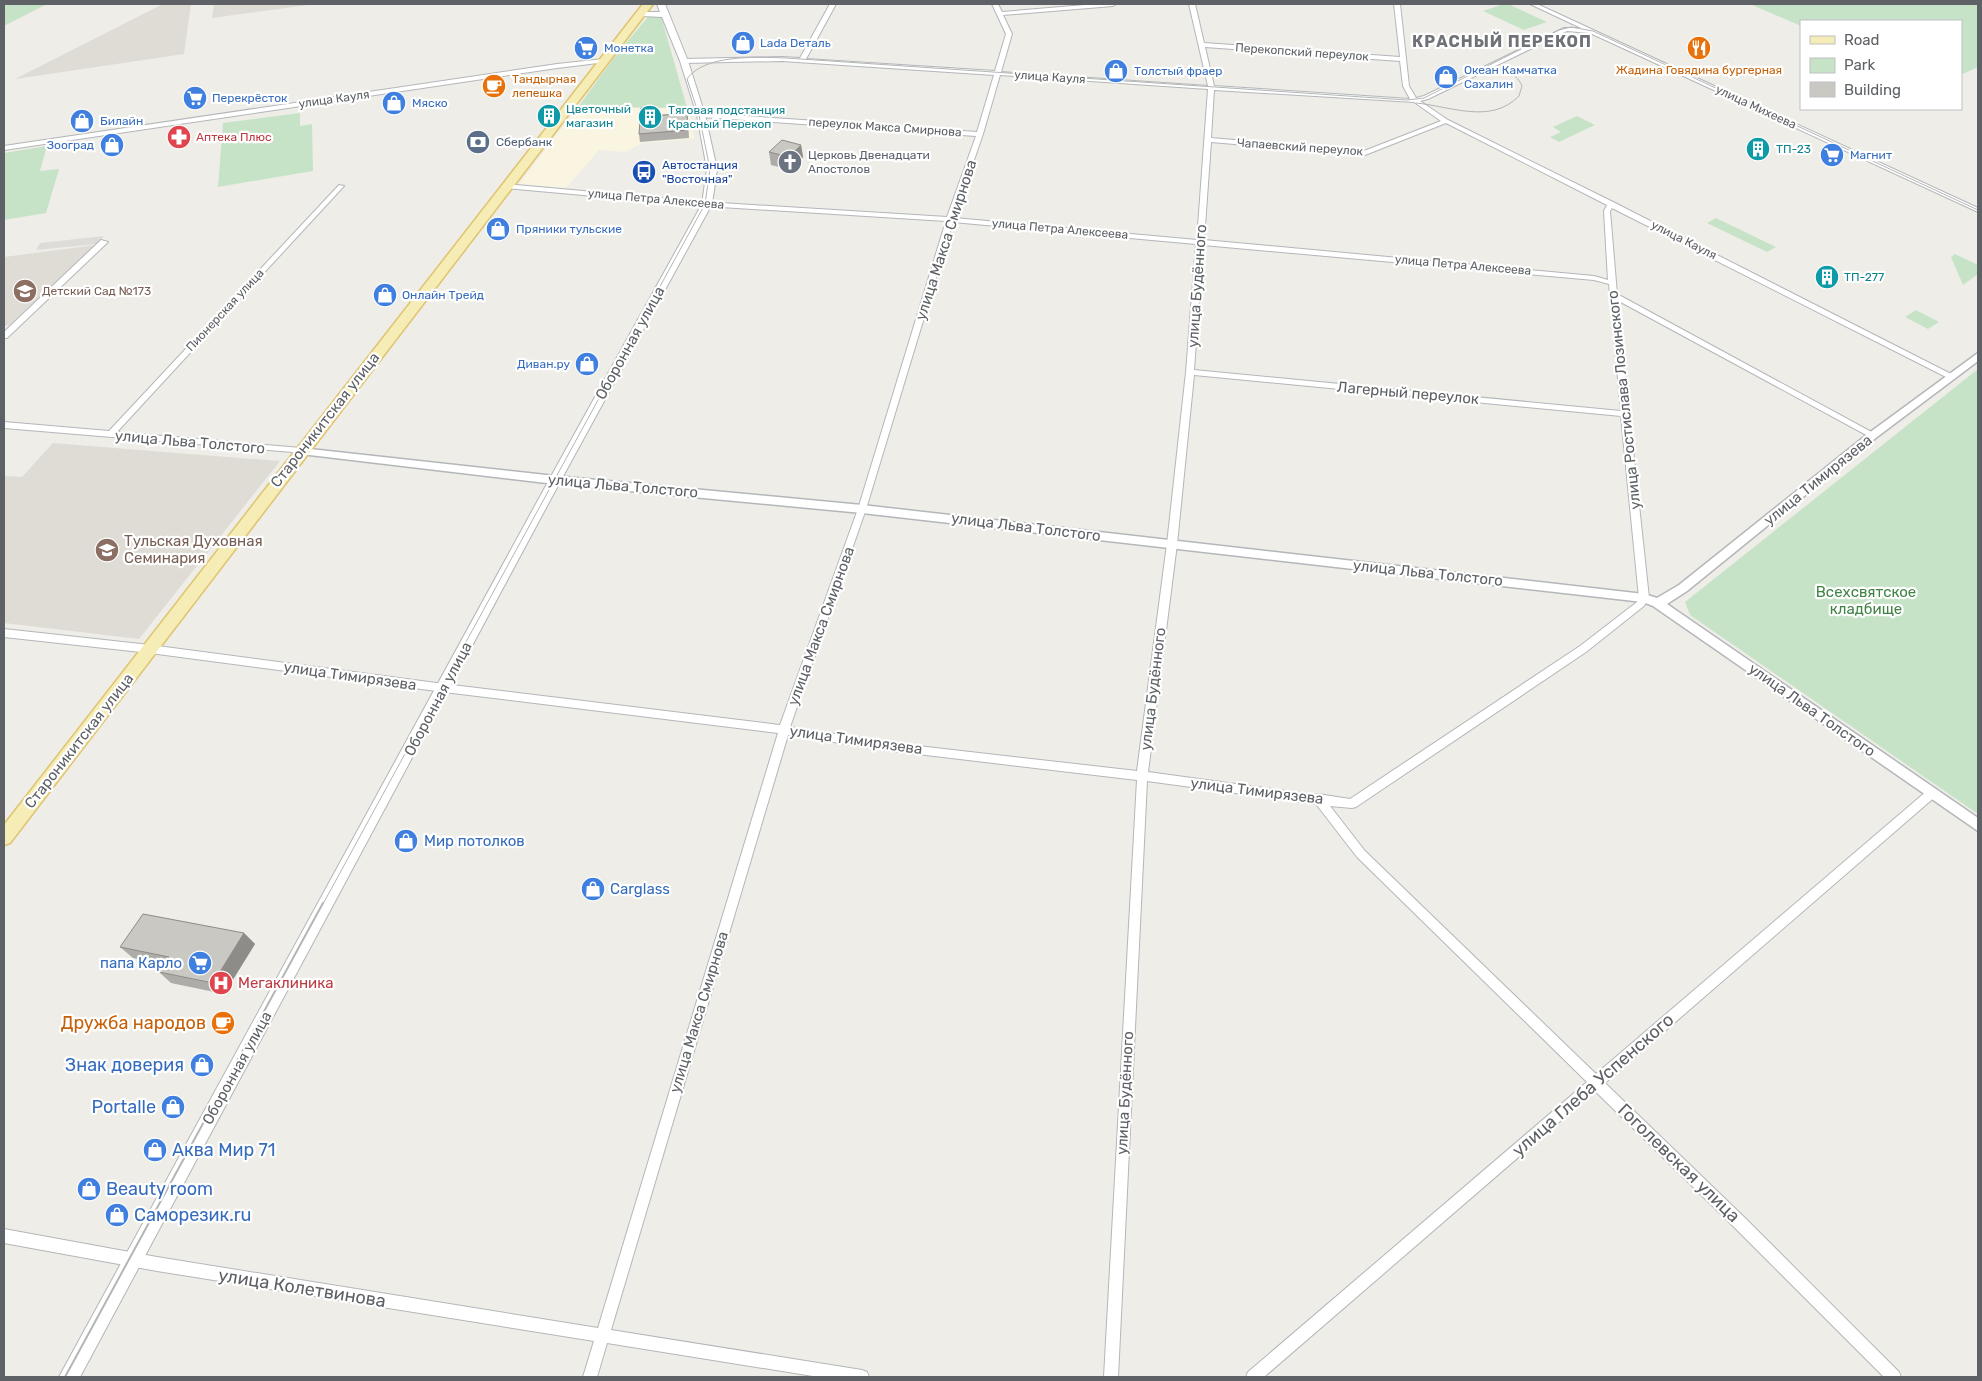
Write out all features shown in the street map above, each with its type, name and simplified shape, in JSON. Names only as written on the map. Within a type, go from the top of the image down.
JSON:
[{"type":"main road","name":"Староникитская улица","points":[[4,838],[648,4]]},
{"type":"main road","name":"Оборонная улица","points":[[69,1377],[444,688],[554,480],[707,204],[712,169],[700,115],[684,62],[661,4]]},
{"type":"main road","points":[[642,14],[666,15]]},
{"type":"street","points":[[802,60],[833,4]]},
{"type":"street","name":"улица Макса Смирнова","points":[[590,1377],[784,730],[862,509],[950,219],[980,134],[1009,34],[995,4]]},
{"type":"street","points":[[1000,14],[1113,4]]},
{"type":"street","name":"улица Будённого","points":[[1111,1377],[1142,776],[1172,544],[1190,372],[1208,140],[1211,87],[1192,4]]},
{"type":"street","points":[[1397,4],[1406,86],[1412,98],[1418,101],[1436,94],[1566,29],[1580,28],[1592,31]]},
{"type":"street","name":"улица Михеева","points":[[1533,4],[1978,210]]},
{"type":"street","name":"Перекопский переулок","points":[[1202,45],[1403,59]]},
{"type":"street","name":"улица Кауля","points":[[684,62],[759,58],[802,60],[1418,101],[1446,121],[1951,376]]},
{"type":"street","name":"улица Кауля","points":[[4,148],[556,66],[604,61]]},
{"type":"street","name":"переулок Макса Смирнова","points":[[700,115],[980,134]]},
{"type":"street","name":"Чапаевский переулок","points":[[1208,140],[1365,153],[1446,121]]},
{"type":"street","name":"Пионерская улица","points":[[110,435],[340,186]]},
{"type":"street","name":"улица Петра Алексеева","points":[[506,186],[707,204],[950,219],[1594,278],[1612,283]]},
{"type":"street","name":"улица Ростислава Лозинского","points":[[1610,203],[1607,211],[1613,295],[1644,598]]},
{"type":"street","points":[[4,336],[104,242]]},
{"type":"street","points":[[1613,295],[1873,435]]},
{"type":"street","name":"улица Тимирязева","points":[[1657,603],[1666,600],[1683,588],[1873,435],[1978,356]]},
{"type":"street","name":"Лагерный переулок","points":[[1190,372],[1626,414]]},
{"type":"street","name":"улица Льва Толстого","points":[[4,425],[301,451],[554,480],[862,509],[1644,598],[1657,603],[1978,825]]},
{"type":"street","name":"улица Тимирязева","points":[[4,633],[150,649],[784,730],[892,747],[1142,776],[1352,804],[1583,649],[1641,604],[1644,598]]},
{"type":"street","name":"улица Глеба Успенского","points":[[1253,1377],[1932,793]]},
{"type":"street","name":"Гоголевская улица","points":[[1318,798],[1361,854],[1596,1082],[1894,1377]]},
{"type":"street","name":"улица Колетвинова","points":[[4,1236],[133,1260],[862,1377]]},
{"type":"shaded area","points":[[163,4],[191,4],[184,54],[15,79]]},
{"type":"shaded area","points":[[214,4],[316,4],[212,18]]},
{"type":"shaded area","points":[[578,107],[689,108],[694,139],[642,143],[625,152],[599,150],[566,188],[519,184]]},
{"type":"shaded area","points":[[104,236],[97,244],[36,250],[40,243]]},
{"type":"shaded area","name":"Детский Сад №173","points":[[96,245],[10,325],[4,326],[4,257]]},
{"type":"shaded area","name":"Тульская Духовная Семинария","points":[[53,443],[280,461],[139,639],[4,623],[4,476],[22,477]]},
{"type":"green space","points":[[4,4],[47,4],[4,26]]},
{"type":"green space","points":[[1508,4],[1547,22],[1524,30],[1483,11]]},
{"type":"green space","points":[[1750,4],[1978,4],[1978,67],[1962,75],[1962,20],[1800,20],[1800,26]]},
{"type":"green space","points":[[661,16],[686,104],[689,108],[578,107],[619,51],[648,17]]},
{"type":"green space","points":[[300,113],[300,126],[312,124],[313,171],[218,187],[223,123]]},
{"type":"green space","points":[[1577,116],[1595,125],[1559,142],[1550,137],[1561,132],[1553,127]]},
{"type":"green space","points":[[47,146],[40,171],[59,169],[46,213],[4,220],[4,153]]},
{"type":"green space","points":[[1716,218],[1776,247],[1767,252],[1707,223]]},
{"type":"green space","points":[[1955,254],[1978,265],[1978,274],[1963,285],[1951,257]]},
{"type":"green space","points":[[1916,310],[1939,322],[1928,329],[1905,317]]},
{"type":"green space","name":"Всехсвятское кладбище","points":[[1978,369],[1978,814],[1690,615],[1685,602]]},
{"type":"building","points":[[655,106],[655,116],[687,113],[688,130],[639,134],[641,108]]},
{"type":"building","points":[[782,140],[801,145],[789,157],[769,152]]},
{"type":"building","name":"папа Карло","points":[[143,914],[244,933],[213,983],[159,972],[169,957],[120,947]]},
{"type":"tram line","points":[[323,904],[705,204],[710,169],[699,115],[687,79],[695,71],[706,65],[732,59],[786,58],[1407,100],[1424,98],[1559,30],[1571,27],[1593,31],[1978,210]]},
{"type":"tram line","points":[[1416,103],[1456,110],[1483,112],[1496,110],[1508,105],[1519,96],[1522,86],[1516,77],[1501,70],[1485,69]]},
{"type":"tram line","points":[[65,1377],[323,903]]},
{"type":"place","name":"Lada Dеталь","points":[[743,43]]},
{"type":"place","name":"Монетка","points":[[586,48]]},
{"type":"place","name":"Жадина Говядина бургерная","points":[[1699,48]]},
{"type":"place","name":"Толстый фраер","points":[[1116,71]]},
{"type":"place","name":"Океан Камчатка Сахалин","points":[[1446,77]]},
{"type":"place","name":"Тандырная лепешка","points":[[494,86]]},
{"type":"place","name":"Перекрёсток","points":[[195,98]]},
{"type":"place","name":"Мяско","points":[[394,103]]},
{"type":"place","name":"Цветочный магазин","points":[[549,116]]},
{"type":"place","name":"Тяговая подстанция Красный Перекоп","points":[[650,117]]},
{"type":"place","name":"Билайн","points":[[82,121]]},
{"type":"place","name":"Аптека Плюс","points":[[179,137]]},
{"type":"place","name":"Сбербанк","points":[[478,142]]},
{"type":"place","name":"Зооград","points":[[112,145]]},
{"type":"place","name":"ТП-23","points":[[1758,149]]},
{"type":"place","name":"Магнит","points":[[1832,155]]},
{"type":"place","name":"Церковь Двенадцати Апостолов","points":[[790,162]]},
{"type":"place","name":"Автостанция \"Восточная\"","points":[[644,172]]},
{"type":"place","name":"Пряники тульские","points":[[498,229]]},
{"type":"place","name":"ТП-277","points":[[1827,277]]},
{"type":"place","name":"Детский Сад №173","points":[[25,291]]},
{"type":"place","name":"Онлайн Трейд","points":[[385,295]]},
{"type":"place","name":"Диван.ру","points":[[587,364]]},
{"type":"place","name":"Тульская Духовная Семинария","points":[[107,550]]},
{"type":"place","name":"Мир потолков","points":[[406,841]]},
{"type":"place","name":"Carglass","points":[[593,889]]},
{"type":"place","name":"папа Карло","points":[[200,963]]},
{"type":"place","name":"Мегаклиника","points":[[221,983]]},
{"type":"place","name":"Дружба народов","points":[[223,1023]]},
{"type":"place","name":"Знак доверия","points":[[202,1065]]},
{"type":"place","name":"Portalle","points":[[173,1107]]},
{"type":"place","name":"Аква Мир 71","points":[[155,1150]]},
{"type":"place","name":"Beauty room","points":[[89,1189]]},
{"type":"place","name":"Саморезик.ru","points":[[117,1215]]},
{"type":"district","name":"КРАСНЫЙ ПЕРЕКОП","points":[[1502,41]]}]
